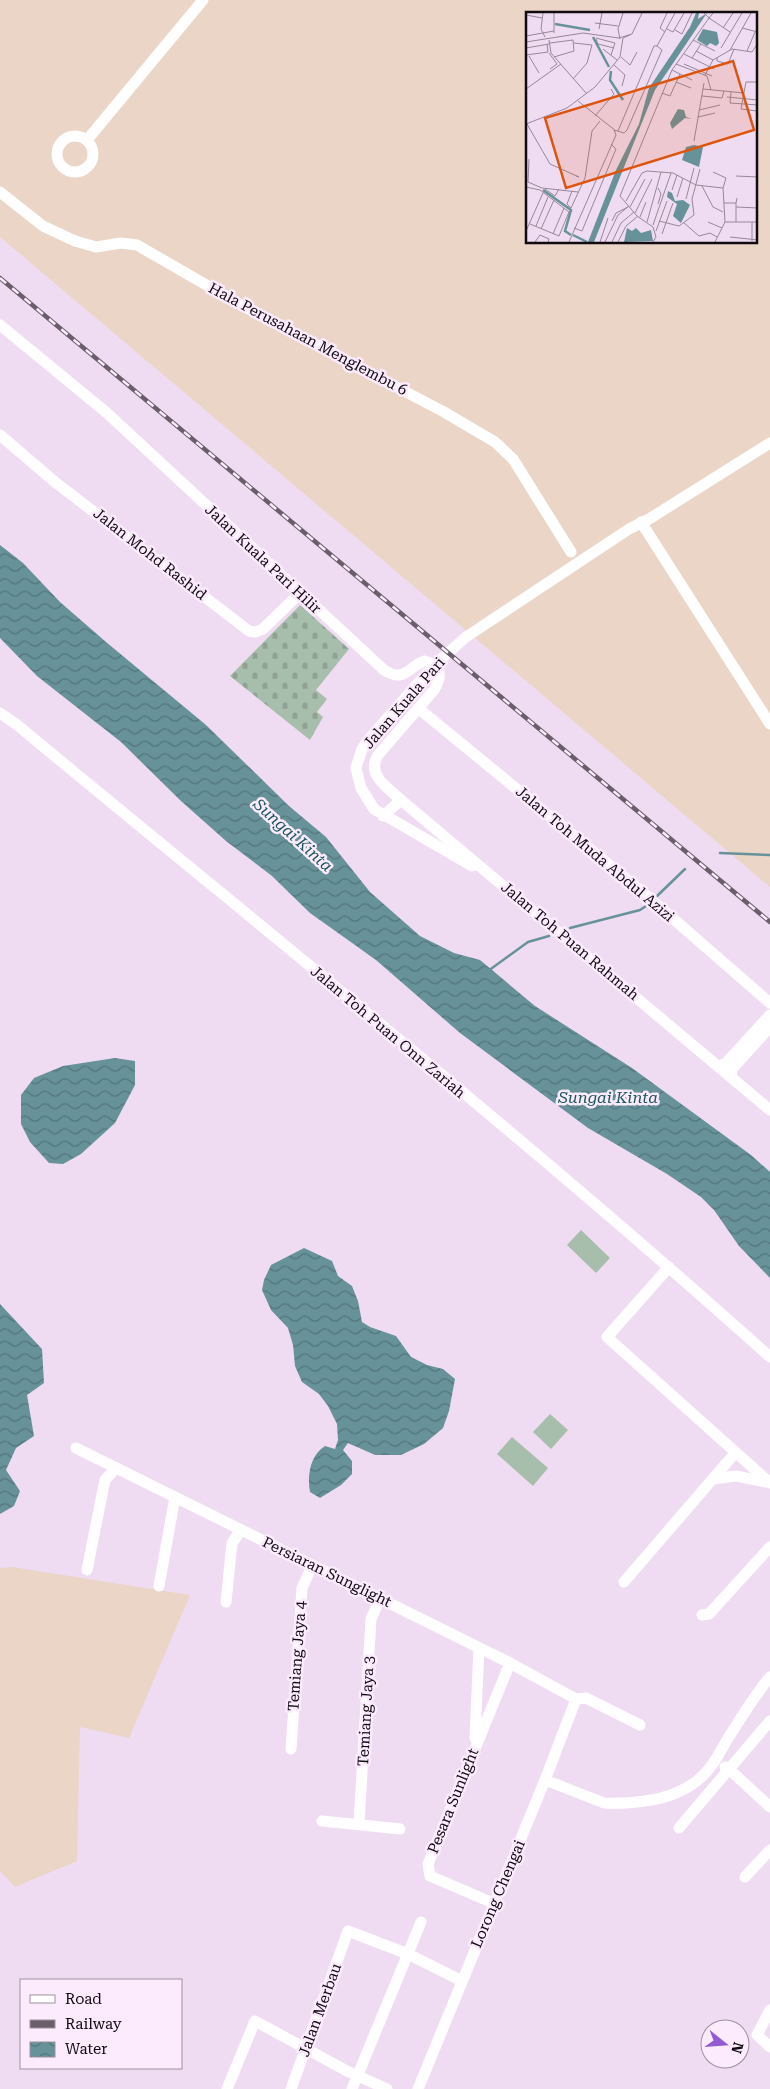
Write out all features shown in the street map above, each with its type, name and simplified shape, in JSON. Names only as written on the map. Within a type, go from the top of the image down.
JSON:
[{"type":"street","points":[[87,140],[203,0]]},
{"type":"street","name":"Hala Perusahaan Menglembu 6","points":[[0,192],[43,226],[75,241],[96,248],[121,243],[136,245],[241,305],[444,412],[495,442],[513,459],[571,552]]},
{"type":"street","name":"Jalan Kuala Pari Hilir","points":[[0,325],[107,413],[390,674],[398,676],[405,674],[424,661],[434,664],[440,672],[439,681],[434,690],[378,755],[373,769]]},
{"type":"street","name":"Jalan Mohd Rashid","points":[[0,435],[56,482],[249,631],[256,632],[263,629],[300,593]]},
{"type":"street","name":"Jalan Kuala Pari","points":[[641,522],[646,515],[770,436]]},
{"type":"street","name":"Jalan Kuala Pari","points":[[497,880],[379,812],[361,788],[357,777],[356,768],[362,749],[432,667],[466,637],[630,529],[770,443]]},
{"type":"street","points":[[641,522],[770,724]]},
{"type":"street","name":"Jalan Toh Muda Abdul Azizi","points":[[418,708],[646,896],[770,1003]]},
{"type":"street","name":"Jalan Toh Puan Onn Zariah","points":[[0,713],[16,724],[530,1149],[669,1266],[770,1357]]},
{"type":"street","name":"Jalan Toh Puan Rahmah","points":[[373,769],[375,775],[402,800],[770,1110]]},
{"type":"street","points":[[379,812],[402,800]]},
{"type":"street","points":[[720,1066],[726,1063],[769,1021]]},
{"type":"street","points":[[731,1077],[732,1069],[769,1021]]},
{"type":"street","points":[[669,1266],[607,1337],[770,1484]]},
{"type":"street","name":"Persiaran Sunglight","points":[[76,1448],[510,1663],[576,1699],[586,1698],[640,1725]]},
{"type":"street","points":[[624,1582],[735,1453]]},
{"type":"street","points":[[86,1570],[105,1480],[116,1468]]},
{"type":"street","points":[[713,1479],[736,1476],[770,1484]]},
{"type":"street","points":[[159,1586],[176,1497]]},
{"type":"street","points":[[226,1602],[232,1543],[241,1530]]},
{"type":"street","points":[[702,1615],[709,1614],[770,1548]]},
{"type":"street","name":"Temiang Jaya 4","points":[[291,1749],[302,1588],[312,1566]]},
{"type":"street","name":"Temiang Jaya 3","points":[[359,1824],[371,1619],[380,1599]]},
{"type":"street","points":[[474,1747],[479,1648]]},
{"type":"street","name":"Pesara Sunlight","points":[[493,1903],[430,1876],[428,1864],[474,1747],[510,1663]]},
{"type":"street","points":[[545,1780],[604,1803],[628,1804],[661,1799],[676,1794],[698,1780],[714,1762],[756,1694],[770,1677]]},
{"type":"street","name":"Lorong Chengai","points":[[418,2089],[545,1780],[576,1699]]},
{"type":"street","points":[[679,1828],[770,1722]]},
{"type":"street","points":[[714,1762],[730,1770],[770,1807]]},
{"type":"street","points":[[322,1821],[400,1829]]},
{"type":"street","points":[[745,1877],[770,1850]]},
{"type":"street","points":[[352,2089],[422,1922]]},
{"type":"street","name":"Jalan Merbau","points":[[291,2089],[348,1932],[408,1954]]},
{"type":"street","points":[[408,1954],[462,1981]]},
{"type":"street","points":[[770,2010],[757,2035],[770,2047]]},
{"type":"street","points":[[227,2089],[255,2021],[357,2076],[387,2089]]},
{"type":"shaded area","points":[[0,0],[770,0],[770,887],[0,237]]},
{"type":"shaded area","points":[[12,1567],[190,1595],[129,1738],[80,1727],[77,1861],[15,1887],[0,1871],[0,1568]]},
{"type":"green space","points":[[300,605],[349,649],[316,690],[327,699],[317,712],[323,717],[310,740],[230,676]]},
{"type":"green space","points":[[581,1230],[610,1258],[596,1273],[567,1245]]},
{"type":"green space","points":[[550,1414],[568,1430],[551,1449],[533,1432]]},
{"type":"green space","points":[[512,1437],[548,1468],[533,1486],[497,1454]]},
{"type":"water","name":"Sungai Kinta","points":[[0,545],[23,563],[60,602],[206,725],[289,806],[326,837],[370,892],[420,936],[454,953],[480,960],[535,1006],[632,1068],[751,1155],[770,1172],[770,1278],[739,1246],[714,1210],[701,1197],[667,1174],[588,1128],[460,1033],[376,960],[310,913],[272,876],[226,841],[181,801],[121,742],[37,676],[0,638]]},
{"type":"water","points":[[115,1058],[135,1061],[135,1085],[115,1123],[81,1154],[63,1164],[49,1163],[30,1142],[21,1124],[21,1095],[34,1078],[63,1066]]},
{"type":"water","points":[[304,1248],[332,1261],[338,1276],[352,1286],[358,1301],[362,1322],[370,1327],[396,1336],[411,1357],[427,1365],[443,1369],[455,1379],[449,1411],[443,1428],[424,1444],[401,1455],[375,1455],[348,1443],[343,1450],[352,1461],[352,1474],[341,1485],[320,1498],[310,1492],[309,1473],[313,1460],[320,1450],[325,1446],[335,1449],[338,1440],[337,1424],[328,1406],[319,1394],[302,1382],[295,1366],[293,1345],[288,1328],[271,1310],[262,1290],[264,1280],[271,1265]]},
{"type":"water","points":[[0,1304],[42,1349],[44,1383],[27,1395],[34,1436],[16,1448],[6,1470],[20,1491],[14,1506],[0,1514]]},
{"type":"waterway","points":[[720,853],[770,855]]},
{"type":"waterway","points":[[656,897],[685,869]]},
{"type":"waterway","points":[[570,928],[640,910],[646,906]]},
{"type":"waterway","points":[[488,971],[528,942],[549,936]]},
{"type":"railway","points":[[0,278],[770,922]]}]
